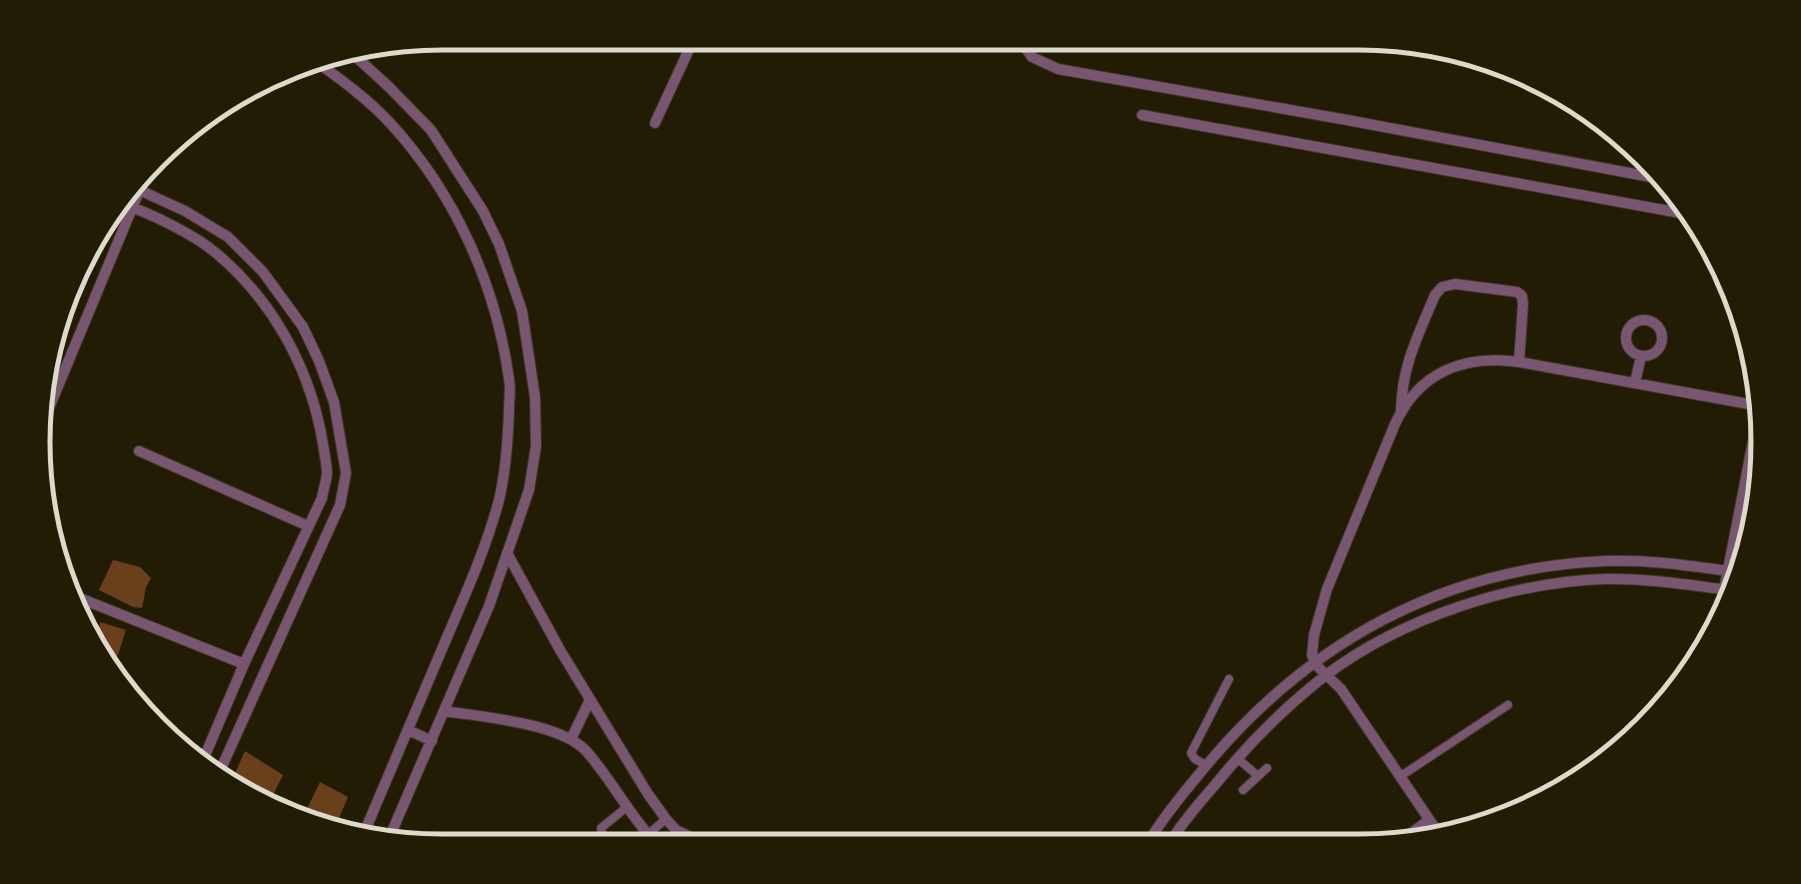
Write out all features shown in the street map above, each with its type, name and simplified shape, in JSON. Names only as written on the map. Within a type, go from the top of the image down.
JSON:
[{"type":"street","points":[[655,123],[689,50]]},
{"type":"street","points":[[1027,50],[1032,57],[1058,69],[1347,120],[1647,176]]},
{"type":"street","points":[[359,59],[390,87],[431,130],[483,211],[499,244],[522,311],[535,397],[536,446],[528,490],[489,606],[392,831]]},
{"type":"street","points":[[325,68],[351,87],[390,123],[424,163],[455,211],[478,264],[495,314],[510,381],[508,440],[499,499],[475,569],[367,826]]},
{"type":"street","points":[[1142,115],[1677,212]]},
{"type":"street","points":[[141,191],[185,211],[228,237],[263,272],[282,296],[303,327],[322,368],[334,402],[346,473],[340,505],[222,767]]},
{"type":"street","points":[[128,207],[176,228],[216,252],[248,285],[287,336],[302,369],[316,407],[327,473],[322,498],[244,664],[205,755]]},
{"type":"street","points":[[52,398],[125,212]]},
{"type":"street","points":[[1401,411],[1402,388],[1409,358],[1436,295],[1442,287],[1455,284],[1517,292],[1522,296],[1523,304],[1519,362]]},
{"type":"street","points":[[1635,383],[1641,356]]},
{"type":"street","points":[[1434,826],[1341,689],[1320,670],[1314,662],[1311,650],[1327,589],[1401,411],[1418,388],[1430,379],[1454,367],[1480,360],[1493,359],[1519,362],[1749,404]]},
{"type":"street","points":[[139,451],[308,526]]},
{"type":"street","points":[[1733,558],[1750,459]]},
{"type":"street","points":[[507,553],[590,700],[666,819],[676,830],[684,834]]},
{"type":"street","points":[[1154,834],[1169,810],[1252,714],[1292,679],[1342,642],[1398,612],[1455,588],[1514,572],[1574,563],[1635,560],[1666,562],[1729,571]]},
{"type":"street","points":[[1176,834],[1237,758],[1282,713],[1327,675],[1352,658],[1413,626],[1462,606],[1519,590],[1555,583],[1606,579],[1665,581],[1722,589]]},
{"type":"street","points":[[83,600],[244,664]]},
{"type":"street","points":[[571,739],[590,700]]},
{"type":"street","points":[[444,711],[528,725],[571,739],[586,751],[627,807],[644,834]]},
{"type":"street","points":[[408,730],[432,741]]},
{"type":"lane","points":[[1206,766],[1195,759],[1191,753],[1229,679]]},
{"type":"lane","points":[[1401,776],[1508,705]]},
{"type":"lane","points":[[1237,758],[1258,776]]},
{"type":"lane","points":[[1243,790],[1267,768]]},
{"type":"lane","points":[[603,834],[601,828],[627,807]]},
{"type":"lane","points":[[651,834],[666,819]]},
{"type":"lane","points":[[1413,830],[1429,819]]},
{"type":"building","points":[[113,560],[140,567],[151,578],[146,587],[142,608],[133,607],[99,590]]},
{"type":"building","points":[[100,622],[126,630],[116,660],[103,638],[99,630]]},
{"type":"building","points":[[245,751],[283,775],[273,796],[235,774]]},
{"type":"building","points":[[320,782],[348,797],[338,820],[307,810]]}]
